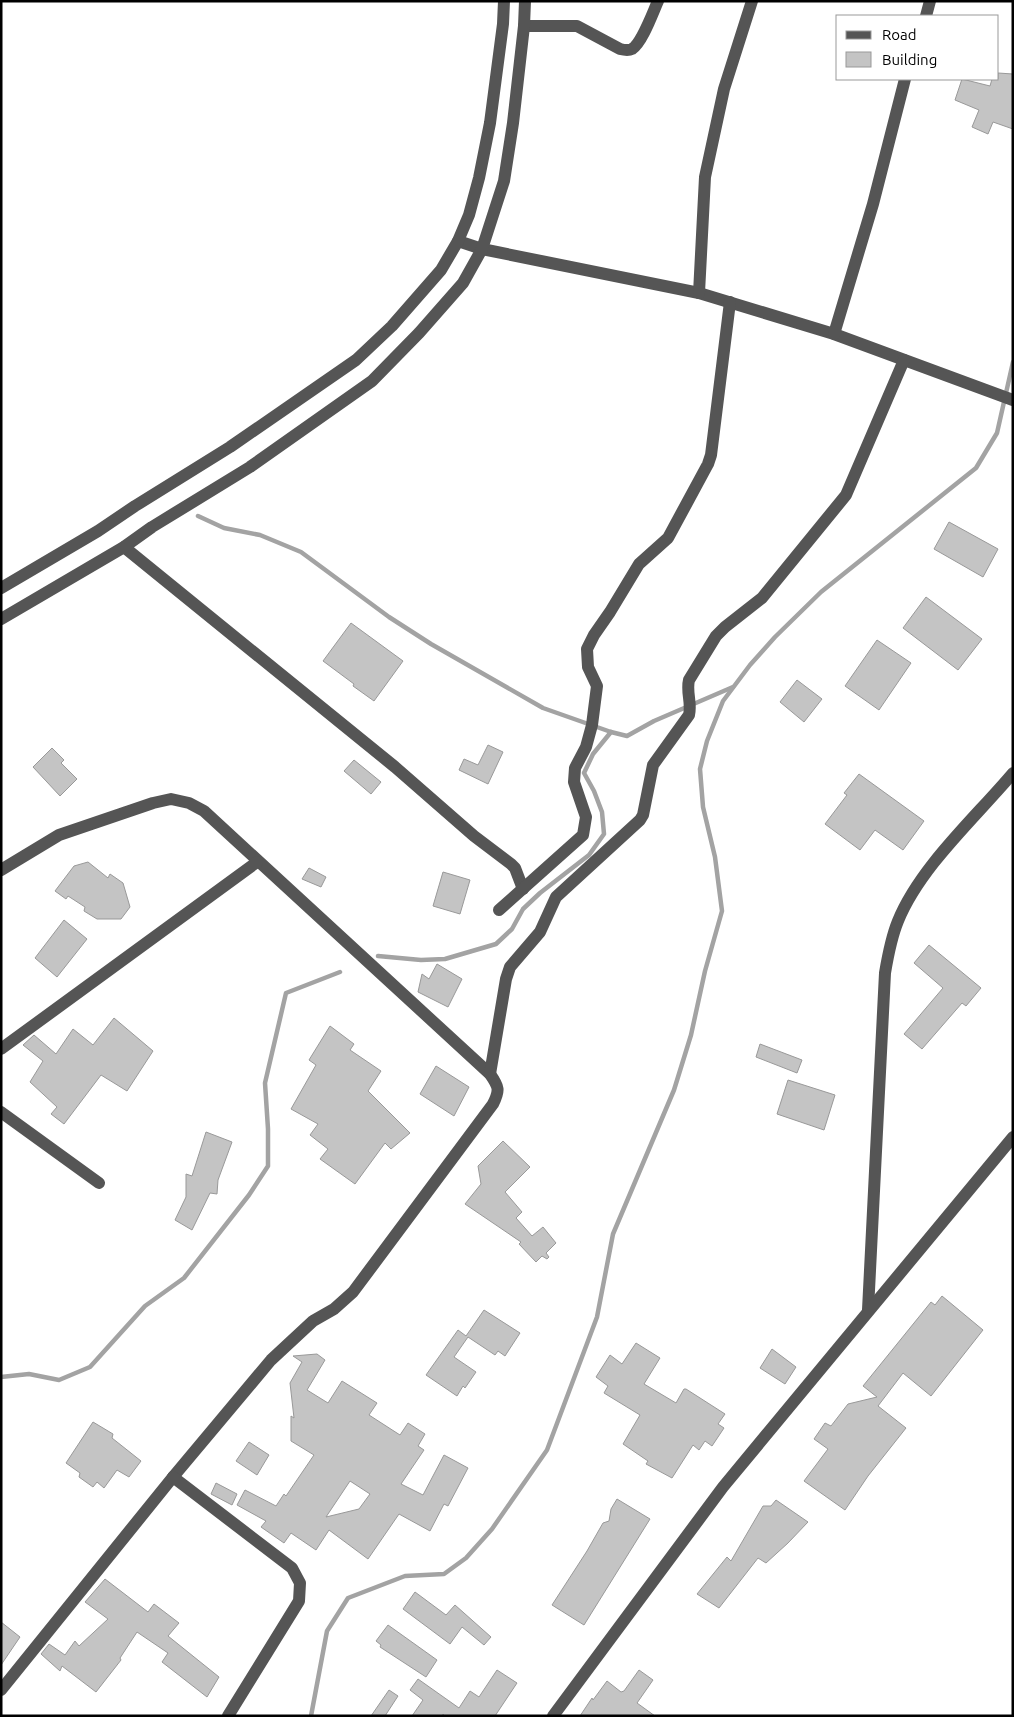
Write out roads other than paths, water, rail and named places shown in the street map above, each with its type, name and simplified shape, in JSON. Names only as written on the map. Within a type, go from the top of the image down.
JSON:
[{"type":"street","points":[[1,588],[98,531],[230,447],[356,360],[392,326],[441,270],[458,242],[469,215],[477,187],[490,123],[503,24],[504,1]]},
{"type":"street","points":[[1,619],[124,547],[152,527],[250,467],[372,381],[419,333],[462,283],[482,248],[504,181],[513,123],[525,1]]},
{"type":"street","points":[[524,26],[577,26],[620,49],[626,50],[634,48],[639,43],[658,1]]},
{"type":"street","points":[[699,294],[705,177],[724,89],[752,1]]},
{"type":"street","points":[[926,15],[930,1]]},
{"type":"street","points":[[834,334],[873,204],[906,80]]},
{"type":"street","points":[[458,242],[730,302],[834,334],[1013,400]]},
{"type":"street","points":[[498,910],[583,835],[586,817],[574,782],[575,768],[586,747],[592,725],[598,686],[588,667],[587,649],[639,564],[668,538],[708,464],[711,455],[730,302]]},
{"type":"street","points":[[490,1074],[506,979],[510,967],[540,932],[556,898],[644,815],[652,765],[689,715],[691,706],[689,680],[716,636],[762,598],[846,495],[904,360]]},
{"type":"street","points":[[124,547],[395,767],[474,836],[515,868],[523,889]]},
{"type":"street","points":[[868,1310],[885,973],[890,944],[898,920],[927,870],[1013,773]]},
{"type":"street","points":[[1,870],[59,835],[153,803],[171,799],[189,803],[204,811],[257,862],[490,1074],[497,1084],[498,1094],[493,1104],[353,1292],[334,1309],[313,1321],[271,1360],[173,1477],[1,1690]]},
{"type":"street","points":[[1,1048],[257,862]]},
{"type":"street","points":[[1,1112],[99,1183]]},
{"type":"street","points":[[553,1716],[723,1487],[1013,1137]]},
{"type":"street","points":[[173,1477],[292,1568],[300,1583],[299,1601],[228,1716]]},
{"type":"waterway","points":[[311,1716],[327,1631],[348,1598],[405,1576],[444,1574],[466,1558],[492,1529],[547,1450],[597,1317],[613,1234],[674,1090],[691,1035],[705,971],[722,911],[715,857],[703,807],[700,769],[707,741],[723,701],[750,665],[775,637],[821,592],[976,468],[997,433],[1013,362]]},
{"type":"waterway","points":[[198,516],[224,528],[260,535],[301,552],[389,617],[431,644],[543,708],[611,732],[627,736],[654,721],[733,687]]},
{"type":"waterway","points":[[378,956],[421,960],[445,959],[496,944],[512,929],[523,909],[540,893],[589,855],[604,834],[602,812],[594,791],[584,773],[593,754],[611,732]]},
{"type":"waterway","points":[[1,1377],[29,1374],[59,1380],[90,1367],[145,1306],[184,1278],[249,1195],[268,1166],[265,1083],[286,993],[340,972]]}]
